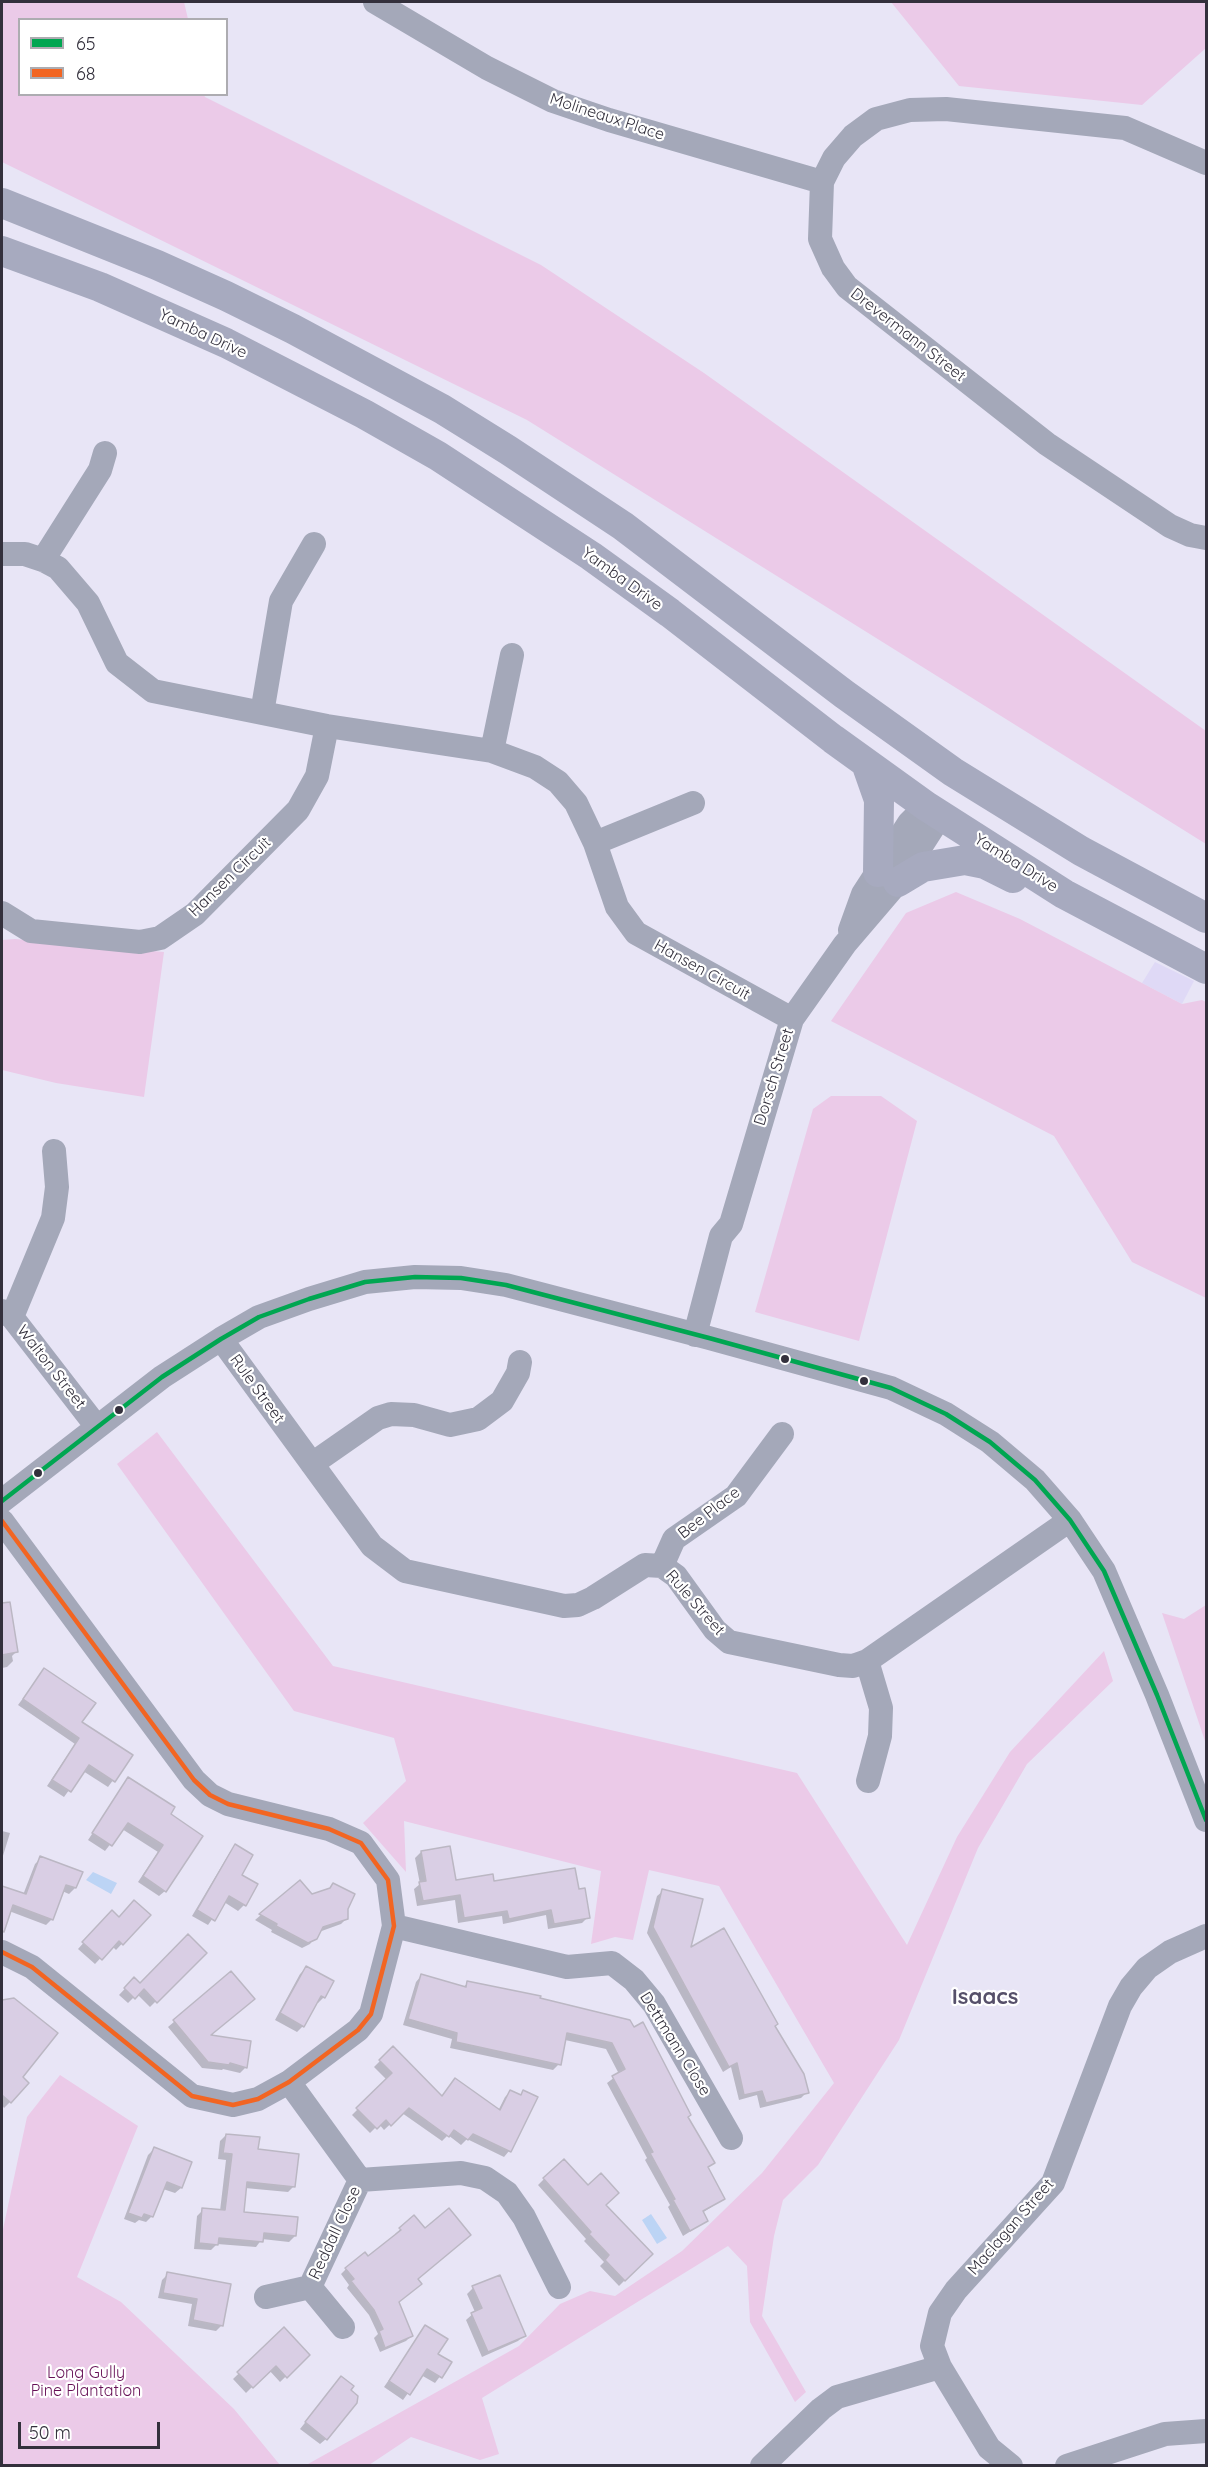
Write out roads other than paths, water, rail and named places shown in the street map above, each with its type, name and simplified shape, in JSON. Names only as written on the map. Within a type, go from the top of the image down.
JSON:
[{"type":"main road","points":[[2,203],[157,265],[226,296],[322,343],[442,409],[623,526],[844,694],[957,774],[1081,851],[1206,918]]},
{"type":"main road","name":"Yamba Drive","points":[[2,250],[100,287],[226,344],[364,414],[438,456],[591,556],[670,613],[805,718],[934,810],[1064,894],[1206,969]]},
{"type":"main road","points":[[866,763],[879,800],[888,877],[923,867],[965,860],[985,864],[1024,884],[1064,894]]},
{"type":"main road","points":[[934,810],[957,774]]},
{"type":"street","name":"Molineaux Place","points":[[375,2],[488,68],[553,101],[609,120],[822,182]]},
{"type":"street","name":"Drevermann Street","points":[[1206,163],[1125,128],[946,109],[910,110],[876,119],[853,136],[834,158],[822,182],[820,239],[833,268],[847,287],[1047,444],[1170,526],[1190,535],[1206,538]]},
{"type":"street","points":[[43,560],[100,470],[105,453]]},
{"type":"street","points":[[262,713],[281,601],[314,544]]},
{"type":"street","name":"Hansen Circuit","points":[[2,554],[25,554],[58,568],[88,603],[117,663],[153,691],[327,726],[492,751],[535,767],[558,782],[576,803],[595,843],[617,907],[636,933],[789,1027]]},
{"type":"street","points":[[492,751],[512,655]]},
{"type":"street","name":"Hansen Circuit","points":[[2,913],[31,931],[140,942],[159,938],[195,914],[298,810],[317,776],[327,726]]},
{"type":"street","points":[[595,843],[693,803]]},
{"type":"street","name":"Dorsch Street","points":[[702,1336],[721,1236],[731,1224],[789,1027],[845,944],[863,894],[888,877],[912,818],[934,810]]},
{"type":"street","points":[[7,1314],[53,1218],[57,1187],[54,1151]]},
{"type":"street","points":[[2,1501],[162,1377],[220,1339],[259,1317],[365,1282],[415,1277],[461,1278],[506,1285],[891,1388],[946,1414],[990,1442],[1035,1480],[1070,1520],[1104,1571],[1122,1609],[1205,1812]]},
{"type":"street","name":"Walton Street","points":[[7,1314],[97,1427]]},
{"type":"street","name":"Rule Street","points":[[220,1339],[372,1546],[405,1571],[564,1606],[578,1605],[593,1598],[645,1565],[662,1566],[676,1576],[715,1630],[729,1642],[839,1665],[853,1666],[867,1661],[1070,1520]]},
{"type":"street","points":[[312,1464],[378,1418],[391,1414],[414,1414],[450,1425],[478,1419],[502,1401],[518,1373],[520,1362]]},
{"type":"street","name":"Bee Place","points":[[662,1566],[674,1539],[735,1496],[782,1434]]},
{"type":"street","points":[[2,1521],[194,1780],[210,1795],[228,1804],[329,1829],[361,1843],[388,1880],[394,1926],[371,2014],[358,2030],[289,2082],[258,2098],[233,2105],[192,2096],[32,1967],[2,1952]]},
{"type":"street","points":[[867,1661],[881,1708],[879,1736],[868,1781]]},
{"type":"street","name":"Dettmann Close","points":[[394,1926],[567,1967],[612,1964],[634,1980],[654,2004],[731,2138]]},
{"type":"street","name":"Maclagan Street","points":[[1011,2466],[989,2448],[939,2367],[932,2346],[940,2313],[956,2290],[1053,2183],[1120,2006],[1131,1987],[1147,1968],[1170,1952],[1206,1936]]},
{"type":"street","name":"Reddall Close","points":[[289,2082],[360,2180]]},
{"type":"street","name":"Reddall Close","points":[[360,2180],[461,2173],[485,2178],[507,2193],[524,2217],[559,2287]]},
{"type":"street","name":"Reddall Close","points":[[310,2287],[360,2180]]},
{"type":"street","name":"Reddall Close","points":[[266,2297],[310,2287]]},
{"type":"street","name":"Reddall Close","points":[[310,2287],[343,2327]]},
{"type":"street","points":[[762,2466],[821,2409],[837,2397],[939,2367]]},
{"type":"street","points":[[1067,2466],[1165,2434],[1206,2431]]},
{"type":"water","points":[[93,1872],[117,1883],[111,1894],[86,1880]]},
{"type":"water","points":[[651,2214],[667,2238],[657,2244],[642,2220]]},
{"type":"district","name":"Isaacs","points":[[985,1997]]},
{"type":"park label","name":"Long Gully Pine Plantation","points":[[86,2382]]}]
